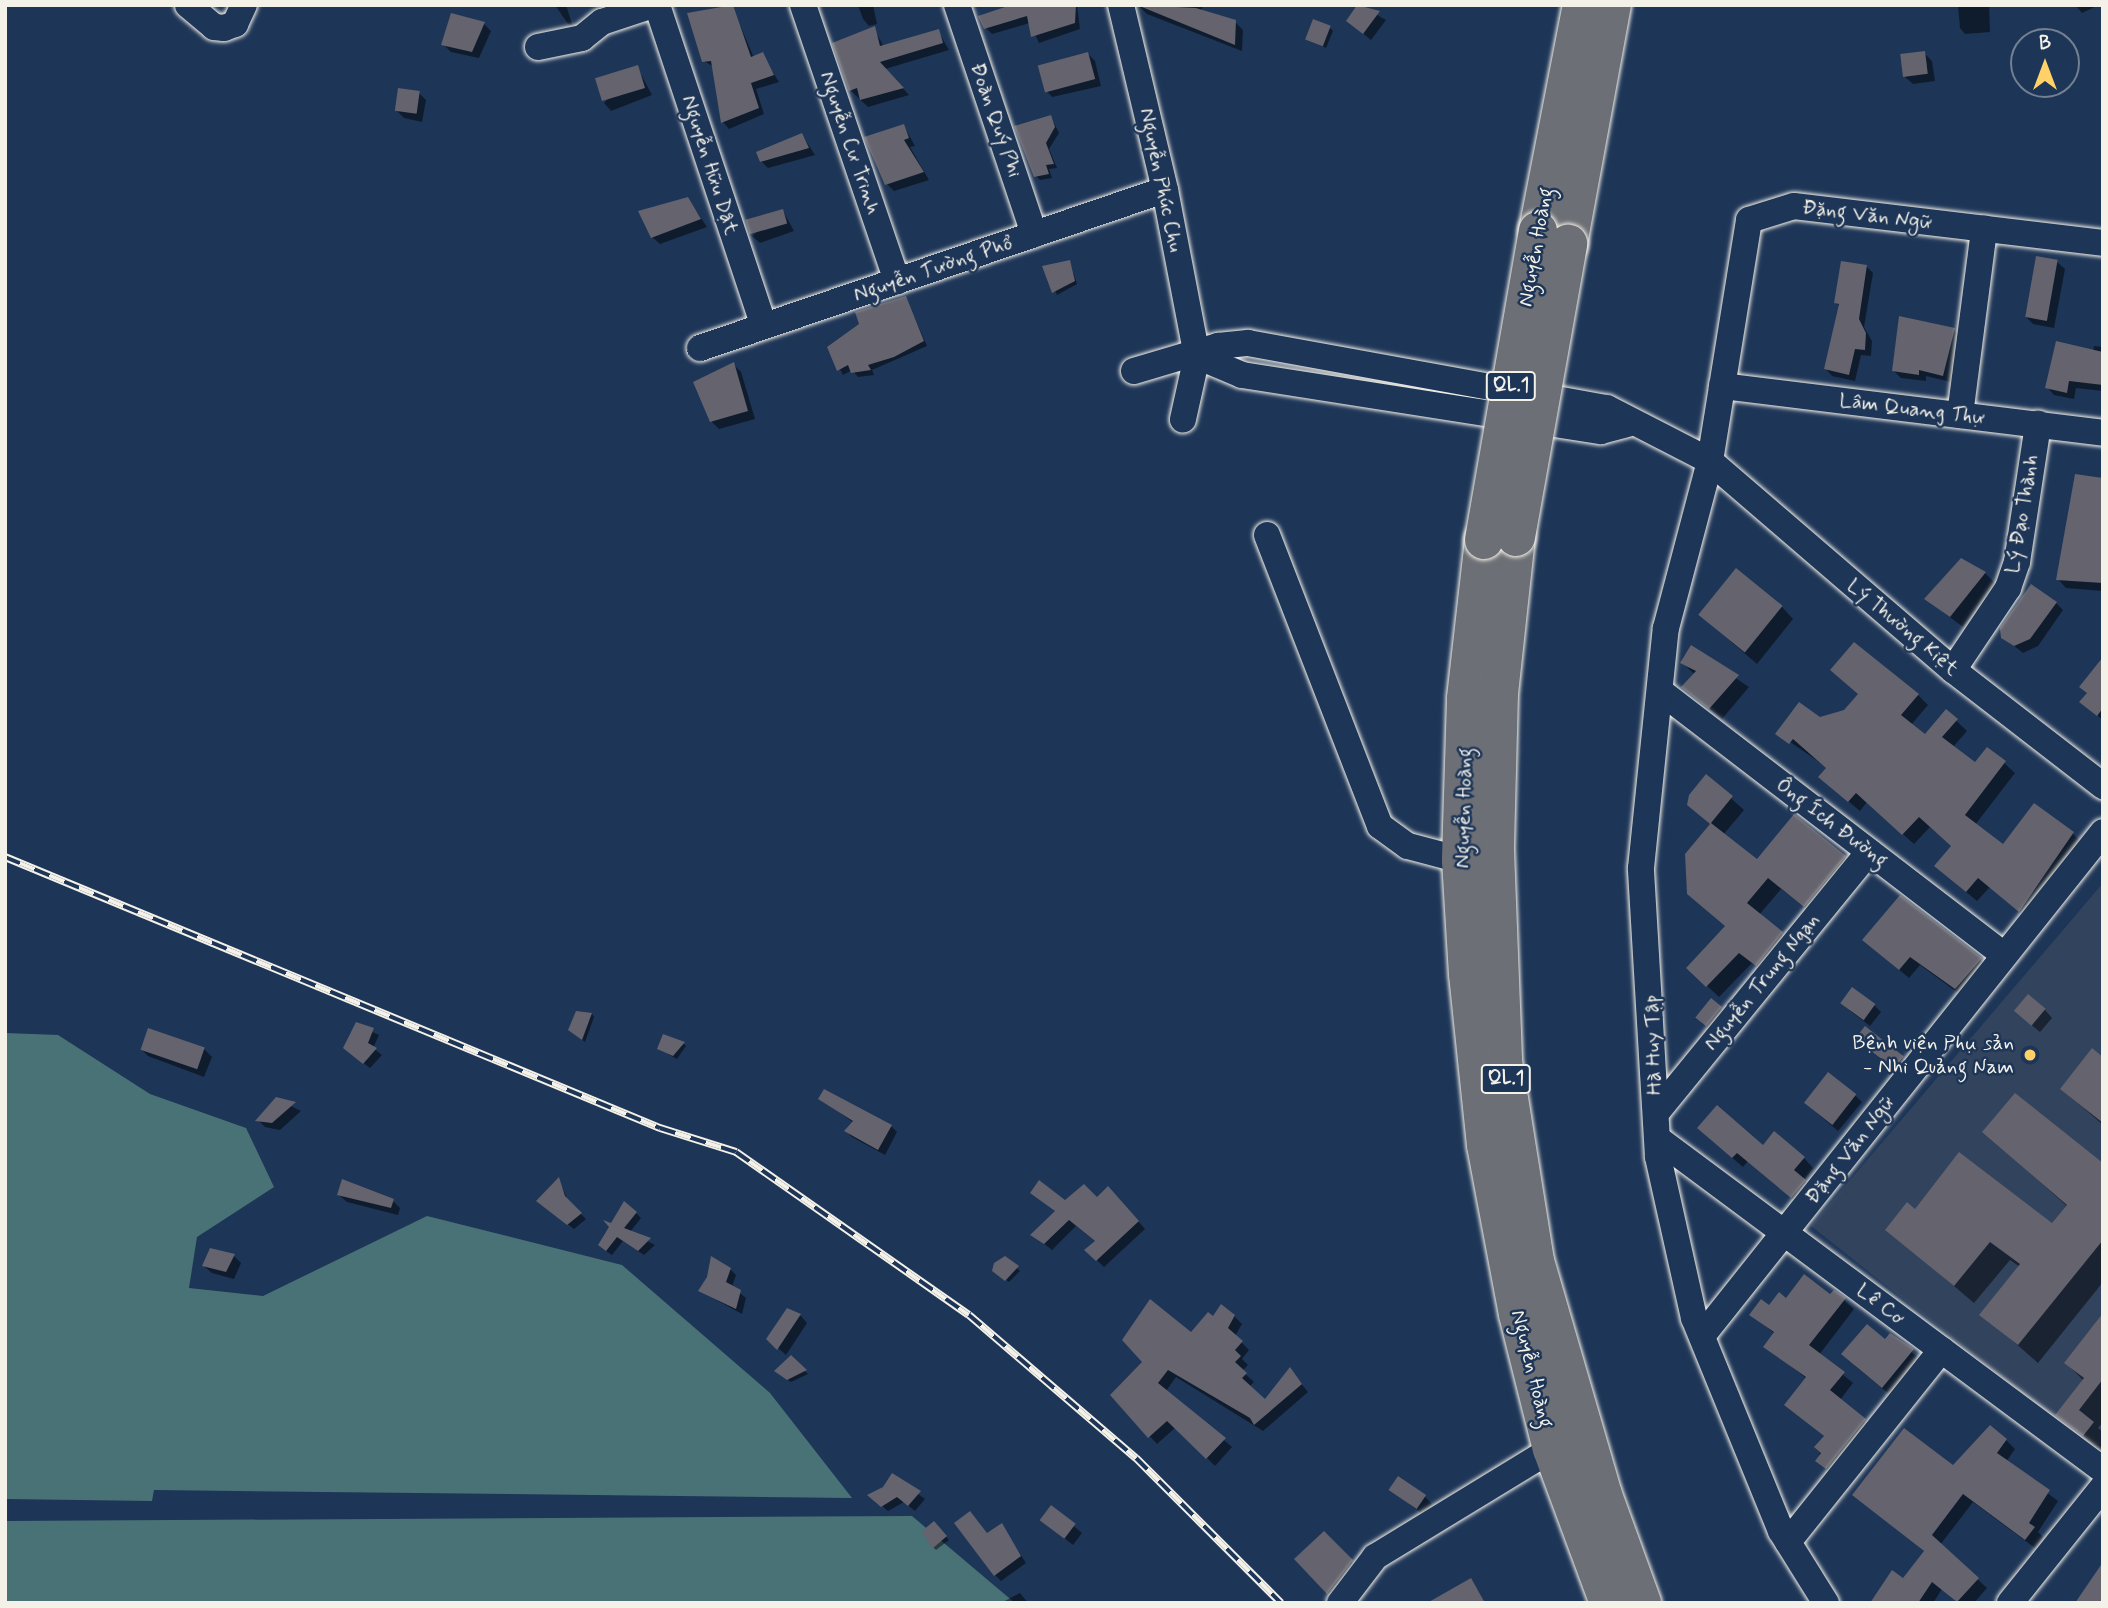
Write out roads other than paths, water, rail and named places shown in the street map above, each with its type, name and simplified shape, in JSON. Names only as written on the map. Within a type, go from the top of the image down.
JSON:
[{"type":"highway","name":"Nguyễn Hoàng","points":[[1582,5],[1553,238],[1500,538],[1466,699],[1461,860],[1468,974],[1486,1145],[1518,1314],[1552,1448],[1609,1603]]},
{"type":"highway","name":"Nguyễn Hoàng","points":[[1553,238],[1612,5]]},
{"type":"highway","name":"Nguyễn Hoàng","points":[[1500,538],[1495,850],[1503,1061],[1535,1261],[1603,1495],[1642,1603]]},
{"type":"street","points":[[188,5],[214,27],[224,28],[235,24],[244,5]]},
{"type":"street","points":[[538,47],[582,38],[602,22],[655,5]]},
{"type":"street","name":"Nguyễn Hữu Dật","points":[[655,5],[764,326]]},
{"type":"street","name":"Nguyễn Cư Trinh","points":[[803,5],[897,281]]},
{"type":"street","name":"Đoàn Quý Phi","points":[[957,5],[1034,234]]},
{"type":"street","name":"Nguyễn Phúc Chu","points":[[1121,5],[1165,190],[1197,356]]},
{"type":"street","name":"Nguyễn Tường Phổ","points":[[700,348],[1165,190]]},
{"type":"street","name":"Đặng Văn Ngữ","points":[[1710,461],[1749,220],[1794,206],[2103,243]]},
{"type":"street","points":[[1959,415],[1984,229]]},
{"type":"street","name":"Lý Thường Kiệt","points":[[1134,371],[1197,356],[1218,346],[1248,343],[1607,408],[1630,423],[1664,435],[1710,461],[1953,670],[2103,786]]},
{"type":"street","points":[[1183,419],[1197,356],[1242,375],[1601,431],[1630,423]]},
{"type":"street","points":[[1416,401],[1422,375]]},
{"type":"street","name":"Lâm Quang Thự","points":[[1722,386],[2103,433]]},
{"type":"street","name":"Lý Đạo Thành","points":[[1953,670],[2008,588],[2017,562],[2038,424]]},
{"type":"street","name":"Hà Huy Tập","points":[[1710,461],[1667,628],[1641,868],[1658,1157],[1702,1336],[1788,1542],[1826,1603]]},
{"type":"street","points":[[1267,535],[1380,826],[1408,846],[1461,860]]},
{"type":"street","name":"Ông Ích Đường","points":[[1660,691],[2004,956]]},
{"type":"street","name":"Đặng Văn Ngữ","points":[[1702,1336],[2103,832]]},
{"type":"street","name":"Nguyễn Trung Ngạn","points":[[1656,1112],[1869,852]]},
{"type":"street","name":"Lê Cơ","points":[[1658,1139],[2103,1470]]},
{"type":"street","points":[[1788,1542],[1941,1350]]},
{"type":"street","points":[[1340,1603],[1375,1558],[1552,1448]]},
{"type":"street","points":[[2010,1603],[2103,1487]]},
{"type":"railway","points":[[5,857],[660,1128],[736,1152],[969,1315],[1136,1458],[1281,1603]]},
{"type":"place","name":"Bệnh viện Phụ sản - Nhi Quảng Nam","points":[[2030,1055]]}]
